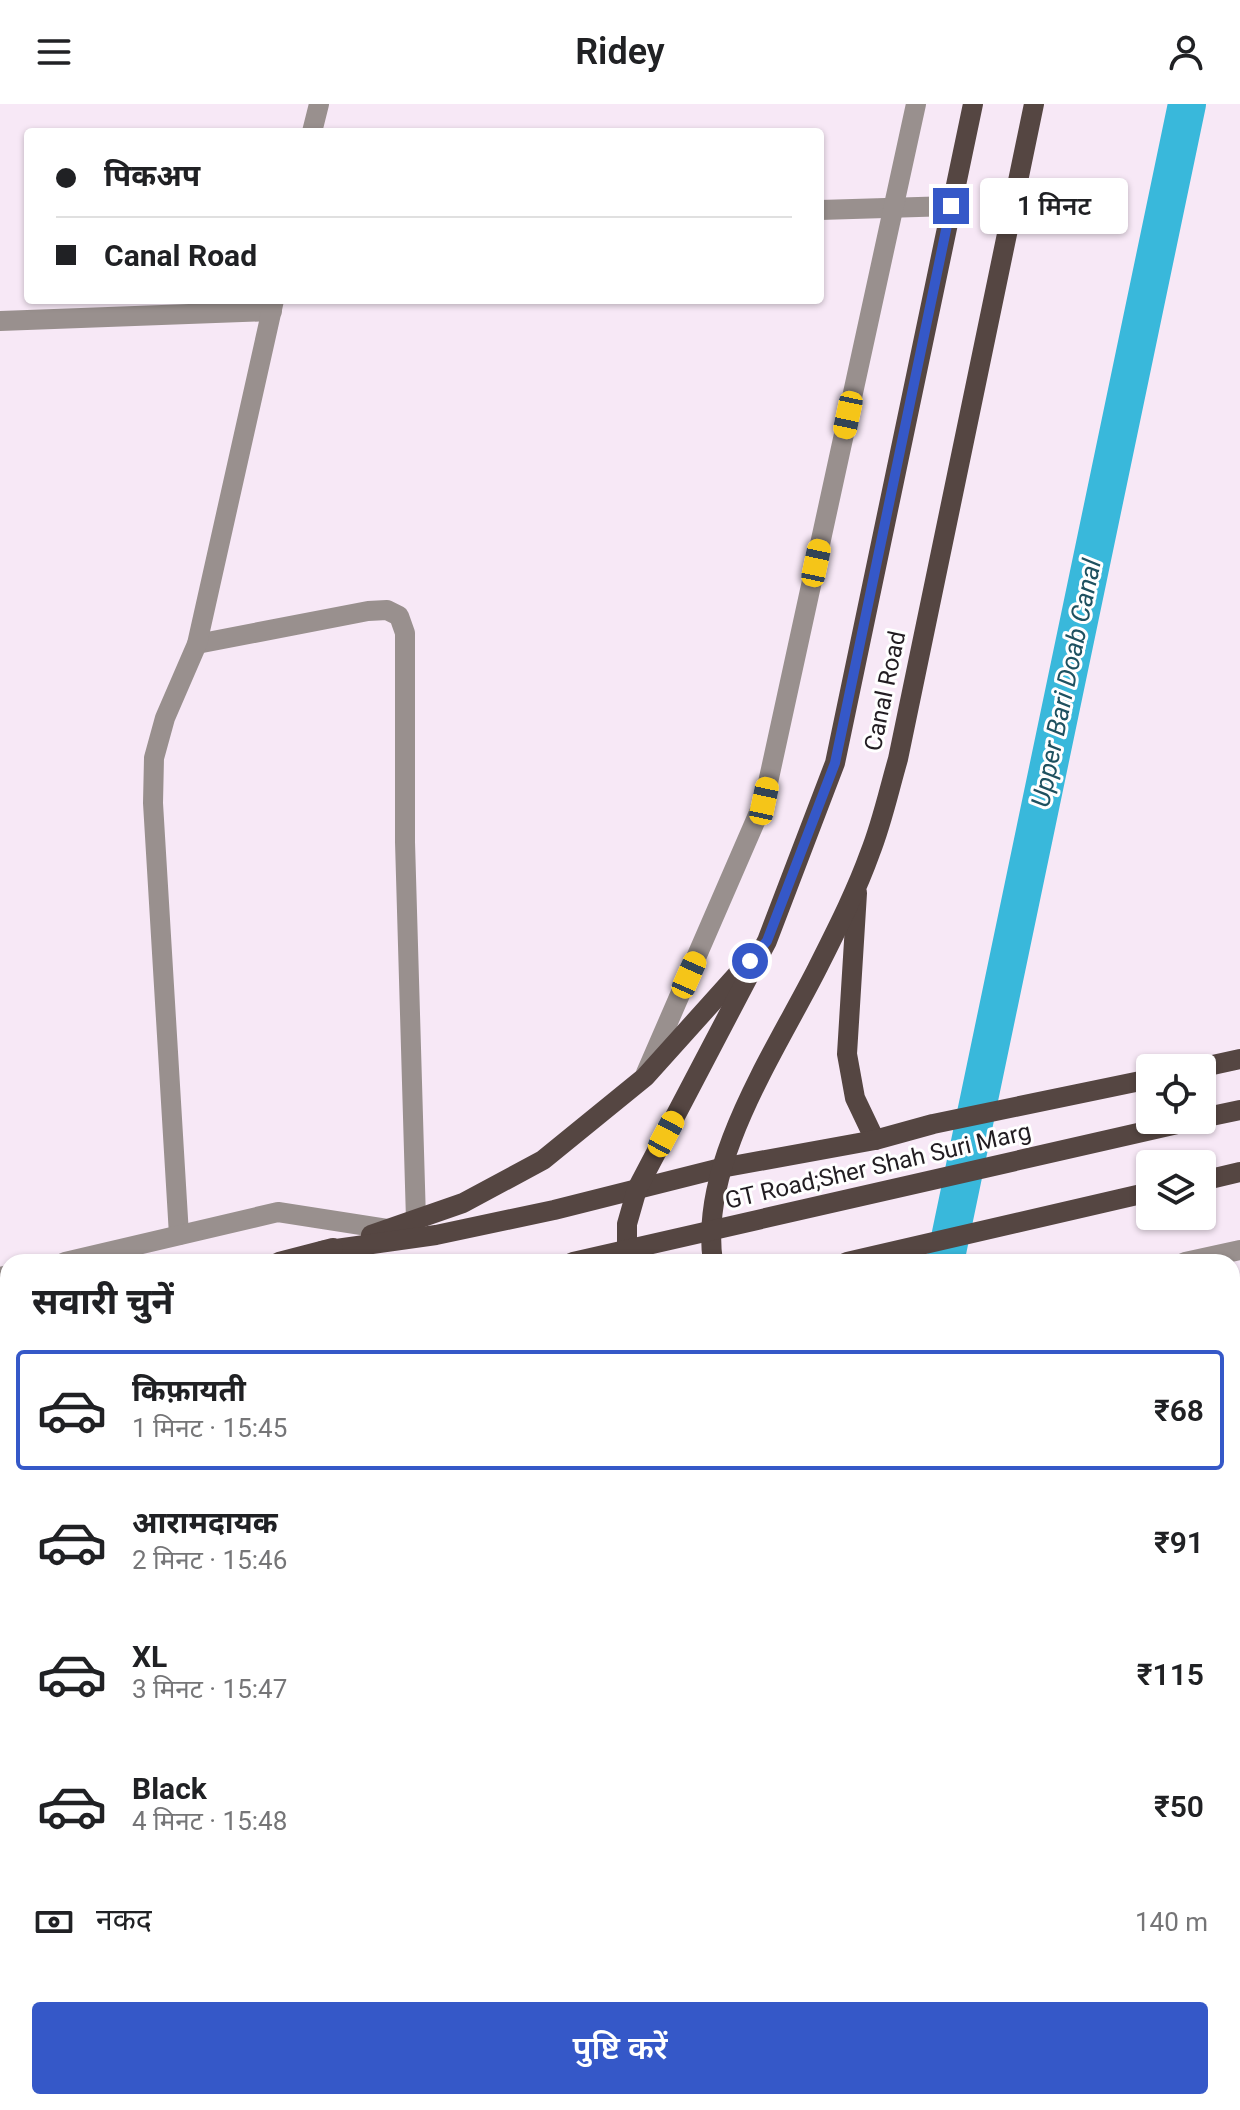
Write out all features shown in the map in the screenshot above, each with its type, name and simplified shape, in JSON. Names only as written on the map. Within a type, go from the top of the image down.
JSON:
[{"type":"main road","name":"Canal Road","points":[[767,941],[835,763],[973,104]]},
{"type":"main road","name":"Canal Road","points":[[713,1254],[713,1213],[721,1168],[763,1068],[817,968],[871,852],[898,759],[1034,104]]},
{"type":"main road","points":[[857,881],[847,1054],[855,1098],[875,1140]]},
{"type":"main road","points":[[310,1254],[463,1203],[543,1160],[645,1077],[767,941]]},
{"type":"main road","points":[[627,1254],[627,1224],[637,1189],[767,941]]},
{"type":"main road","points":[[1216,1064],[1240,1059]]},
{"type":"main road","points":[[322,1251],[436,1235],[554,1210],[721,1168],[875,1140],[933,1124],[1136,1082]]},
{"type":"main road","points":[[1216,1115],[1240,1110]]},
{"type":"main road","name":"GT Road;Sher Shah Suri Marg","points":[[608,1254],[1136,1133]]},
{"type":"main road","points":[[1216,1178],[1240,1172]]},
{"type":"main road","points":[[881,1254],[1136,1195]]},
{"type":"street","points":[[313,128],[319,104]]},
{"type":"street","points":[[645,1077],[764,801],[916,104]]},
{"type":"street","points":[[824,210],[951,206]]},
{"type":"street","points":[[0,321],[273,306],[197,644],[165,718],[154,758],[153,803],[179,1235]]},
{"type":"street","points":[[197,644],[378,610],[387,610],[399,616],[405,633],[405,842],[416,1220]]},
{"type":"street","points":[[99,1254],[278,1212],[387,1229]]},
{"type":"waterway","name":"Upper Bari Doab Canal","points":[[947,1254],[1187,104]]},
{"type":"route","points":[[750,961],[767,941],[835,763],[951,206]]}]
